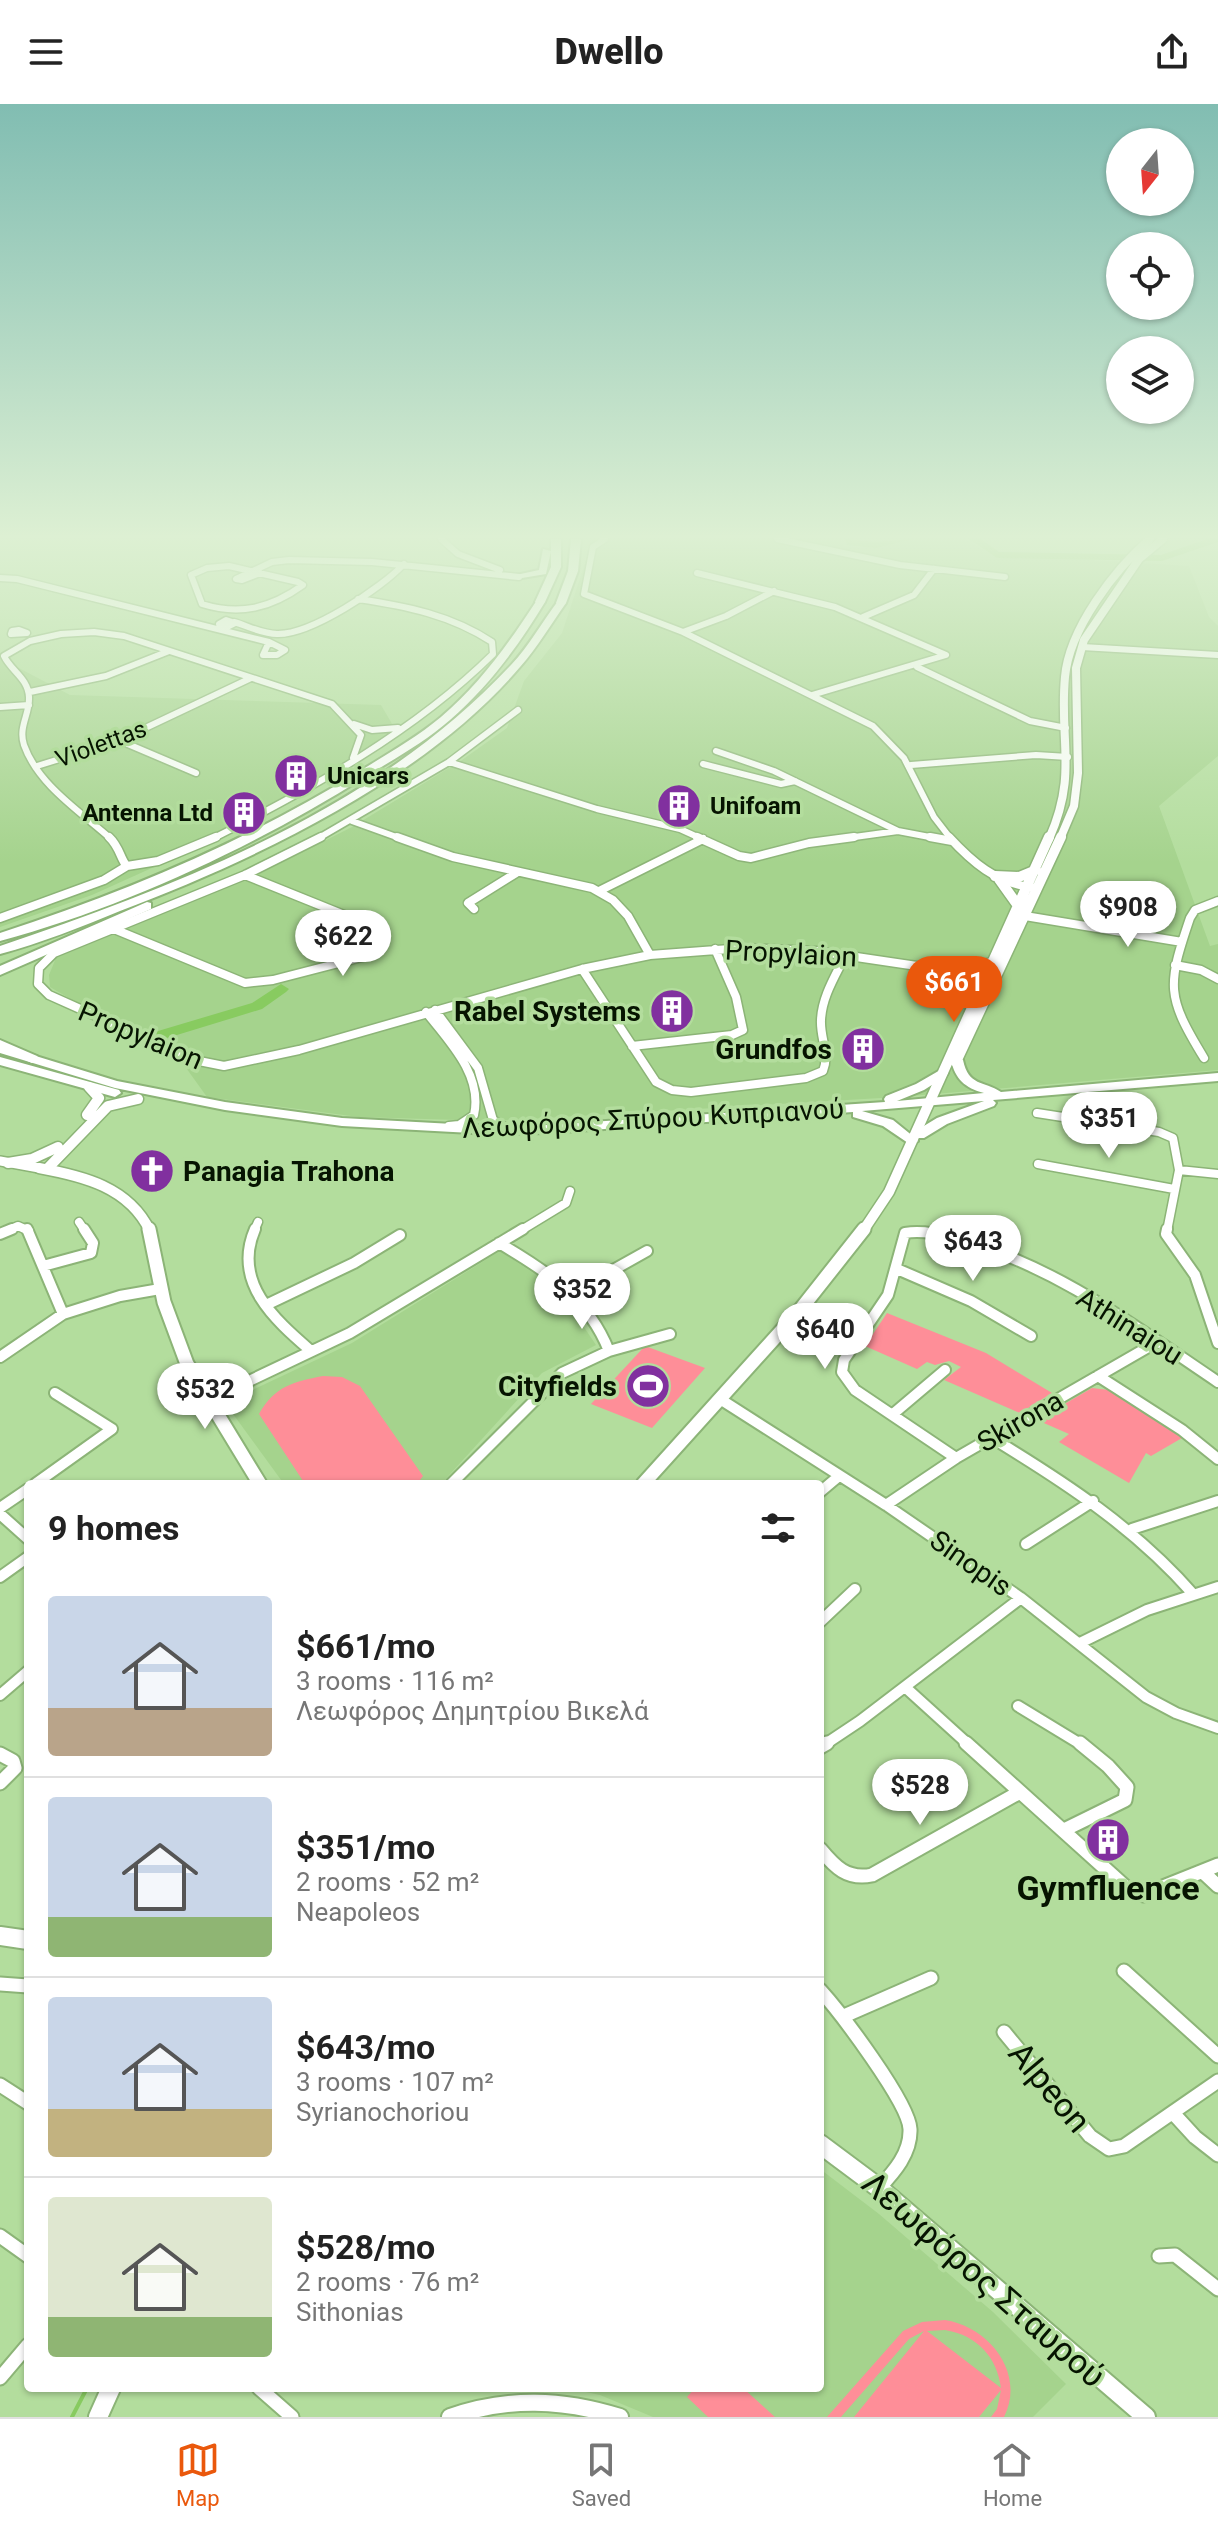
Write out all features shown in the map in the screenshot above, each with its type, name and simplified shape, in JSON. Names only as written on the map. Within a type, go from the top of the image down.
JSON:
[{"type":"highway","points":[[0,934],[69,913],[215,854],[318,801],[444,720],[512,647]]},
{"type":"highway","points":[[0,971],[293,837],[365,793],[422,751],[508,679],[534,647]]},
{"type":"highway","points":[[266,819],[431,722],[486,676]]},
{"type":"highway","points":[[0,950],[112,910],[226,861],[328,809],[422,751]]},
{"type":"highway","points":[[0,934],[174,864],[389,757]]},
{"type":"highway","points":[[0,959],[166,897]]},
{"type":"highway","points":[[0,1046],[32,1059]]},
{"type":"main road","points":[[1034,888],[1036,870],[1058,818],[1065,792],[1068,757],[1065,677],[1072,647]]},
{"type":"main road","points":[[930,1105],[957,1060],[990,977],[991,963],[1066,828],[1076,791],[1075,677],[1082,647]]},
{"type":"main road","points":[[997,878],[1019,877],[1036,870]]},
{"type":"main road","points":[[997,878],[1020,912]]},
{"type":"main road","points":[[647,1480],[847,1254],[889,1192],[942,1073],[1020,912]]},
{"type":"main road","points":[[944,969],[975,968],[991,963]]},
{"type":"main road","name":"Λεωφόρος Σπύρου Κυπριανού","points":[[32,1059],[115,1084],[225,1106],[342,1122],[508,1129],[863,1110]]},
{"type":"main road","points":[[957,1060],[961,1076],[968,1083],[1009,1095]]},
{"type":"main road","name":"Λεωφόρος Σπύρου Κυπριανού","points":[[0,1061],[138,1099],[287,1125],[444,1137],[567,1135],[863,1110],[1218,1086]]},
{"type":"main road","points":[[863,1110],[902,1095],[942,1073]]},
{"type":"main road","name":"Λεωφόρος Σπύρου Κυπριανού","points":[[930,1105],[1218,1077]]},
{"type":"main road","points":[[43,1169],[98,1101],[98,1095],[89,1087]]},
{"type":"main road","points":[[4,1162],[38,1157],[64,1146],[108,1106],[138,1099]]},
{"type":"main road","points":[[915,1138],[942,1121],[990,1103]]},
{"type":"main road","points":[[863,1110],[915,1138]]},
{"type":"main road","points":[[64,1146],[65,1161],[71,1175]]},
{"type":"main road","points":[[43,1169],[113,1190],[142,1217],[151,1234],[160,1289],[180,1348],[258,1480]]},
{"type":"main road","points":[[0,1936],[24,1939]]},
{"type":"main road","name":"Λεωφόρος Σταυρού","points":[[824,2147],[879,2188],[1146,2417]]},
{"type":"main road","points":[[98,2417],[109,2392]]},
{"type":"street","points":[[21,647],[4,656],[23,676],[30,692],[22,739],[58,795],[119,846],[123,863],[127,866]]},
{"type":"street","points":[[156,647],[332,704],[351,722],[361,738],[353,758]]},
{"type":"street","points":[[0,918],[104,880],[127,866],[156,863],[240,826],[399,728],[486,663],[493,654],[492,647]]},
{"type":"street","points":[[714,647],[873,726],[897,746],[911,765],[932,814],[952,841],[997,878],[1034,888]]},
{"type":"street","points":[[812,695],[946,655],[928,647]]},
{"type":"street","points":[[1082,647],[1218,655]]},
{"type":"street","points":[[30,692],[106,676],[169,651]]},
{"type":"street","points":[[914,667],[1030,721],[1066,728]]},
{"type":"street","name":"Violettas","points":[[37,766],[116,739],[251,678]]},
{"type":"street","points":[[0,707],[29,705]]},
{"type":"street","name":"Propylaion","points":[[518,710],[449,762],[352,821],[245,875],[50,956],[37,970],[35,979],[38,986],[49,995],[206,1064],[242,1065],[582,969],[650,955],[715,949],[846,954],[990,977]]},
{"type":"street","points":[[351,722],[372,730],[399,728]]},
{"type":"street","points":[[116,739],[196,773]]},
{"type":"street","points":[[716,751],[795,781],[898,831],[952,841]]},
{"type":"street","points":[[911,765],[1036,755],[1068,757]]},
{"type":"street","points":[[449,762],[703,839],[739,856],[751,858],[809,843],[898,831]]},
{"type":"street","points":[[703,764],[781,784],[795,781]]},
{"type":"street","points":[[352,821],[453,857],[516,873],[559,879],[599,891],[632,917],[650,955]]},
{"type":"street","points":[[599,891],[703,839]]},
{"type":"street","points":[[474,909],[468,903],[516,873]]},
{"type":"street","points":[[114,929],[245,983],[273,980],[366,956],[384,943],[384,934],[374,927],[245,875]]},
{"type":"street","points":[[1204,1058],[1174,1009],[1169,995],[1182,942],[1195,910],[1218,901]]},
{"type":"street","points":[[1020,912],[1182,942]]},
{"type":"street","points":[[632,1046],[732,1035],[743,1030],[736,997],[715,949]]},
{"type":"street","points":[[582,969],[656,1082],[681,1092],[806,1078],[821,1073],[828,1063],[821,1025],[822,1008],[846,954]]},
{"type":"street","points":[[1175,965],[1201,970],[1218,979]]},
{"type":"street","points":[[426,1127],[459,1125],[474,1115],[477,1102],[464,1064],[430,1011]]},
{"type":"street","points":[[430,1011],[478,1068],[493,1120],[508,1129]]},
{"type":"street","points":[[1037,1113],[1168,1134],[1174,1141],[1179,1170],[1165,1228],[1174,1248],[1195,1275],[1218,1343]]},
{"type":"street","points":[[4,1162],[43,1169]]},
{"type":"street","points":[[1038,1164],[1174,1189]]},
{"type":"street","points":[[1179,1170],[1218,1174]]},
{"type":"street","points":[[209,1400],[350,1333],[566,1203],[570,1191]]},
{"type":"street","points":[[43,1266],[91,1253],[93,1243],[79,1222]]},
{"type":"street","points":[[258,1222],[245,1247],[245,1265],[252,1284],[284,1329],[311,1351]]},
{"type":"street","points":[[0,1234],[18,1226],[28,1229],[63,1314]]},
{"type":"street","name":"Athinaiou","points":[[897,1269],[905,1233],[921,1232],[952,1238],[1019,1260],[1056,1279],[1218,1382]]},
{"type":"street","points":[[266,1305],[354,1263],[400,1235]]},
{"type":"street","points":[[499,1243],[549,1272],[569,1288],[593,1316],[609,1351]]},
{"type":"street","points":[[613,1270],[647,1251]]},
{"type":"street","points":[[956,1458],[844,1379],[842,1367],[846,1356],[881,1307],[897,1269],[971,1301],[1031,1336]]},
{"type":"street","points":[[0,1357],[63,1314],[120,1296],[160,1289]]},
{"type":"street","points":[[455,1480],[553,1380],[572,1367],[609,1351],[670,1334]]},
{"type":"street","name":"Skirona","points":[[886,1505],[956,1458],[1157,1342]]},
{"type":"street","points":[[893,1414],[945,1370]]},
{"type":"street","points":[[1098,1376],[1182,1430],[1218,1459]]},
{"type":"street","points":[[41,1480],[112,1429],[55,1393]]},
{"type":"street","name":"Sinopis","points":[[720,1399],[886,1505],[1021,1598],[1146,1697],[1176,1713],[1218,1728]]},
{"type":"street","points":[[992,1438],[1132,1529],[1193,1594]]},
{"type":"street","points":[[824,1489],[839,1476]]},
{"type":"street","points":[[24,1492],[0,1511],[24,1536]]},
{"type":"street","points":[[1026,1544],[1093,1501]]},
{"type":"street","points":[[1132,1529],[1218,1501]]},
{"type":"street","points":[[0,1577],[24,1560]]},
{"type":"street","points":[[1080,1643],[1123,1621],[1218,1587]]},
{"type":"street","points":[[824,1618],[855,1589]]},
{"type":"street","points":[[824,1744],[905,1687],[1021,1598]]},
{"type":"street","points":[[0,1695],[24,1674]]},
{"type":"street","points":[[905,1687],[1121,1885],[1143,1895],[1218,1865]]},
{"type":"street","points":[[1018,1706],[1037,1712],[1117,1773],[1127,1787],[1125,1800],[1118,1806],[1064,1830]]},
{"type":"street","points":[[0,1754],[14,1764],[12,1772],[0,1783]]},
{"type":"street","points":[[824,1853],[843,1874],[857,1878],[872,1875],[1020,1792]]},
{"type":"street","points":[[1204,1873],[1218,1886]]},
{"type":"street","points":[[1124,1971],[1218,2056]]},
{"type":"street","points":[[844,2016],[931,1978]]},
{"type":"street","points":[[0,1984],[24,1986]]},
{"type":"street","points":[[824,1994],[844,2016],[910,2125],[910,2141],[901,2163],[879,2188]]},
{"type":"street","name":"Alpeon","points":[[1004,2032],[1090,2136],[1104,2147],[1114,2149],[1124,2146],[1218,2081]]},
{"type":"street","points":[[0,2085],[24,2100]]},
{"type":"street","points":[[1173,2113],[1195,2137],[1218,2155]]},
{"type":"street","points":[[0,2236],[24,2253]]},
{"type":"street","points":[[1159,2256],[1175,2255],[1218,2289]]},
{"type":"street","points":[[0,2378],[24,2350]]},
{"type":"street","points":[[264,2392],[292,2417]]},
{"type":"street","points":[[450,2417],[513,2400],[595,2408],[620,2417]]},
{"type":"shaded area","points":[[551,647],[1218,647],[1218,756],[1159,806],[1210,946],[1218,944],[1218,1070],[898,1097],[494,1121],[359,1117],[207,1097],[184,1065],[50,987],[49,975],[56,958],[245,881],[352,827],[462,760],[507,728],[524,681]]},
{"type":"shaded area","points":[[0,658],[70,695],[381,705],[398,734],[247,825],[92,895],[0,927]]},
{"type":"shaded area","points":[[500,1251],[559,1290],[596,1345],[542,1373],[445,1480],[281,1480],[225,1403],[352,1343]]},
{"type":"shaded area","points":[[887,1313],[986,1353],[1052,1393],[1020,1413],[944,1380],[961,1367],[949,1361],[935,1365],[927,1362],[917,1369],[865,1346]]},
{"type":"shaded area","name":"Cityfields","points":[[645,1346],[705,1368],[652,1428],[591,1404]]},
{"type":"shaded area","points":[[323,1376],[342,1377],[360,1386],[423,1476],[420,1480],[302,1480],[259,1414],[278,1391]]},
{"type":"shaded area","points":[[1092,1388],[1109,1390],[1182,1438],[1151,1456],[1146,1453],[1129,1483],[1059,1442],[1069,1434],[1037,1420]]},
{"type":"shaded area","points":[[824,2172],[879,2214],[993,2312],[1066,2384],[1033,2417],[653,2417],[586,2392],[824,2392]]},
{"type":"shaded area","points":[[945,2320],[961,2324],[989,2342],[1007,2369],[1010,2384],[1010,2400],[1004,2417],[991,2417],[997,2409],[1001,2390],[979,2417],[854,2417],[924,2331],[909,2339],[841,2417],[827,2417],[903,2331],[922,2322]],"holes":[[[927,2331],[956,2333],[984,2349],[995,2367],[1001,2388]]]},
{"type":"shaded area","points":[[691,2392],[747,2392],[775,2417],[708,2417],[687,2397]]},
{"type":"waterway","points":[[154,1037],[257,1006],[281,989]]},
{"type":"waterway","points":[[72,2417],[85,2392]]},
{"type":"place","name":"Unicars","points":[[296,776]]},
{"type":"place","name":"Unifoam","points":[[679,806]]},
{"type":"place","name":"Antenna Ltd","points":[[244,813]]},
{"type":"place","name":"Rabel Systems","points":[[672,1011]]},
{"type":"place","name":"Grundfos","points":[[863,1049]]},
{"type":"place","name":"Panagia Trahona","points":[[152,1171]]},
{"type":"place","name":"Cityfields","points":[[648,1386]]},
{"type":"place","name":"Gymfluence","points":[[1108,1840]]}]
